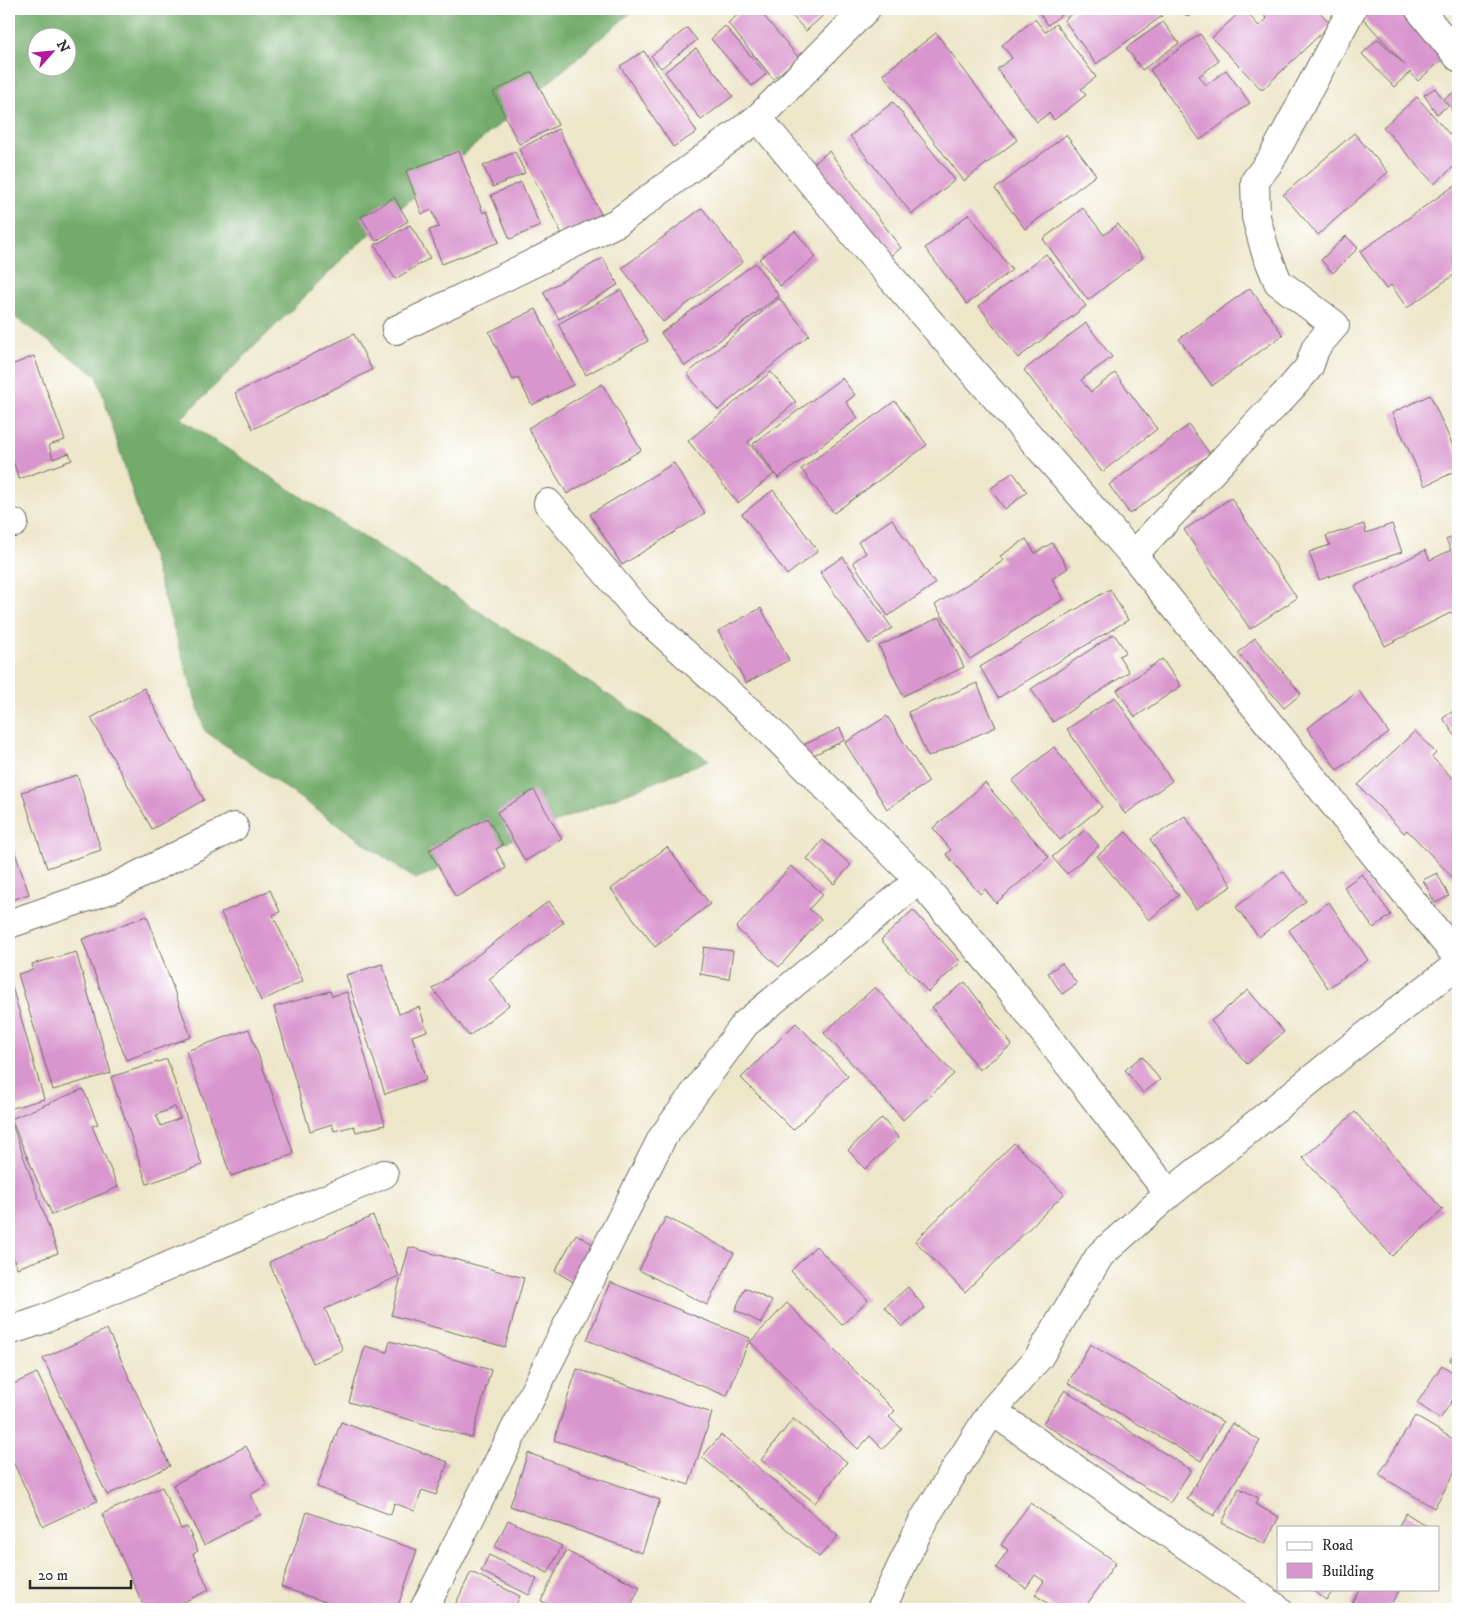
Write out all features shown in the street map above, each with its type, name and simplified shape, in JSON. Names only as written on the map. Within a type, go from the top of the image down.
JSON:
[{"type":"street","points":[[396,330],[618,222],[758,118],[866,9]]},
{"type":"street","points":[[1133,555],[1291,388],[1309,367],[1316,347],[1335,325],[1278,282],[1265,250],[1256,217],[1255,181],[1271,160],[1352,9]]},
{"type":"street","points":[[1419,9],[1458,57]]},
{"type":"street","points":[[758,118],[868,251],[1133,555],[1458,958]]},
{"type":"street","points":[[548,504],[640,613],[762,723],[919,880],[998,973],[1169,1194]]},
{"type":"street","points":[[9,924],[111,889],[234,827]]},
{"type":"street","points":[[424,1609],[662,1138],[746,1024],[919,880]]},
{"type":"street","points":[[881,1609],[924,1519],[992,1411],[1039,1357],[1100,1255],[1169,1194],[1458,964]]},
{"type":"street","points":[[9,1331],[51,1316],[384,1174]]},
{"type":"street","points":[[992,1411],[1278,1609]]},
{"type":"green space","points":[[9,9],[635,9],[356,246],[181,419],[709,760],[415,879],[205,731],[97,376],[9,313]]},
{"type":"building","points":[[745,9],[758,9],[799,58],[773,79],[728,23]]},
{"type":"building","points":[[786,9],[830,9],[806,31]]},
{"type":"building","points":[[1036,9],[1069,9],[1048,25]]},
{"type":"building","points":[[1078,9],[1157,9],[1162,16],[1096,64],[1064,20]]},
{"type":"building","points":[[1181,9],[1199,9],[1188,17]]},
{"type":"building","points":[[1243,9],[1259,26],[1267,19],[1258,9],[1317,9],[1331,24],[1262,90],[1212,38]]},
{"type":"building","points":[[1366,9],[1402,9],[1445,57],[1418,81],[1410,72],[1394,87],[1362,54],[1378,39],[1405,65],[1360,15]]},
{"type":"building","points":[[1035,19],[1045,32],[1056,24],[1096,77],[1081,89],[1086,95],[1054,120],[1049,113],[1037,122],[997,69],[1012,58],[1002,45]]},
{"type":"building","points":[[1163,22],[1179,43],[1142,70],[1126,48]]},
{"type":"building","points":[[725,26],[766,74],[752,86],[711,39]]},
{"type":"building","points":[[687,28],[697,40],[661,68],[651,56]]},
{"type":"building","points":[[936,33],[1017,140],[964,181],[883,74]]},
{"type":"building","points":[[1200,34],[1219,61],[1199,76],[1206,85],[1226,70],[1250,103],[1200,140],[1150,70]]},
{"type":"building","points":[[696,48],[733,96],[701,120],[665,72]]},
{"type":"building","points":[[644,51],[697,132],[673,147],[620,66]]},
{"type":"building","points":[[532,72],[558,125],[519,144],[493,92]]},
{"type":"building","points":[[1435,88],[1448,106],[1437,114],[1424,95]]},
{"type":"building","points":[[1458,90],[1458,119],[1445,98]]},
{"type":"building","points":[[1417,97],[1458,144],[1458,163],[1434,184],[1383,127]]},
{"type":"building","points":[[893,102],[955,180],[912,214],[850,136]]},
{"type":"building","points":[[558,129],[604,220],[565,240],[519,149]]},
{"type":"building","points":[[1354,133],[1388,172],[1318,235],[1283,195]]},
{"type":"building","points":[[1066,135],[1096,175],[1025,229],[995,189]]},
{"type":"building","points":[[459,151],[483,213],[487,211],[499,242],[442,264],[429,230],[439,227],[432,210],[422,214],[406,171]]},
{"type":"building","points":[[829,151],[901,248],[885,260],[813,164]]},
{"type":"building","points":[[515,152],[525,173],[493,187],[483,166]]},
{"type":"building","points":[[521,182],[540,226],[510,239],[491,195]]},
{"type":"building","points":[[1458,183],[1458,272],[1407,308],[1391,285],[1386,289],[1360,252]]},
{"type":"building","points":[[394,197],[408,221],[376,241],[361,217]]},
{"type":"building","points":[[702,208],[743,262],[663,322],[622,268]]},
{"type":"building","points":[[1083,208],[1104,235],[1118,224],[1143,258],[1088,300],[1043,239]]},
{"type":"building","points":[[969,214],[1012,270],[967,304],[925,248]]},
{"type":"building","points":[[410,225],[430,258],[395,279],[375,245]]},
{"type":"building","points":[[795,231],[816,257],[780,286],[759,259]]},
{"type":"building","points":[[1346,236],[1358,248],[1333,273],[1321,260]]},
{"type":"building","points":[[1046,254],[1086,306],[1018,358],[979,306]]},
{"type":"building","points":[[603,258],[618,285],[559,319],[543,292]]},
{"type":"building","points":[[755,263],[779,296],[685,366],[661,333]]},
{"type":"building","points":[[1250,288],[1283,335],[1212,386],[1179,339]]},
{"type":"building","points":[[621,290],[648,341],[586,375],[558,324]]},
{"type":"building","points":[[779,298],[809,335],[718,410],[687,374]]},
{"type":"building","points":[[536,309],[573,385],[532,405],[518,378],[513,380],[489,332]]},
{"type":"building","points":[[1086,323],[1112,357],[1081,380],[1091,392],[1115,373],[1157,429],[1102,472],[1024,370]]},
{"type":"building","points":[[354,334],[372,370],[253,429],[235,393]]},
{"type":"building","points":[[34,356],[65,440],[49,445],[53,459],[69,453],[72,460],[19,479],[9,449],[9,366]]},
{"type":"building","points":[[771,372],[796,402],[748,442],[774,474],[738,503],[688,441]]},
{"type":"building","points":[[842,378],[855,395],[846,402],[858,418],[778,478],[753,444]]},
{"type":"building","points":[[602,384],[641,450],[567,494],[528,428]]},
{"type":"building","points":[[1430,395],[1458,457],[1458,470],[1425,486],[1392,413]]},
{"type":"building","points":[[895,401],[927,445],[834,513],[801,469]]},
{"type":"building","points":[[1189,425],[1210,454],[1130,514],[1109,485]]},
{"type":"building","points":[[674,463],[705,513],[622,565],[590,514]]},
{"type":"building","points":[[1013,472],[1027,492],[1005,509],[990,489]]},
{"type":"building","points":[[773,490],[818,551],[787,575],[742,514]]},
{"type":"building","points":[[1231,498],[1297,598],[1250,629],[1184,530]]},
{"type":"building","points":[[892,519],[935,584],[888,616],[853,562],[866,553],[858,542]]},
{"type":"building","points":[[1364,524],[1366,533],[1392,524],[1402,552],[1319,580],[1309,552],[1330,545],[1326,536]]},
{"type":"building","points":[[1458,534],[1458,609],[1385,646],[1355,586],[1425,550],[1430,560],[1451,550],[1446,540]]},
{"type":"building","points":[[1026,539],[1035,553],[1052,543],[1068,568],[1052,579],[1064,599],[970,659],[935,605],[1003,561],[1000,556]]},
{"type":"building","points":[[843,557],[892,628],[869,644],[820,572]]},
{"type":"building","points":[[1110,589],[1128,620],[998,698],[980,667]]},
{"type":"building","points":[[761,608],[789,660],[746,683],[718,631]]},
{"type":"building","points":[[940,617],[964,667],[903,696],[879,646]]},
{"type":"building","points":[[1114,634],[1126,652],[1119,656],[1129,672],[1053,722],[1031,689]]},
{"type":"building","points":[[1255,638],[1301,694],[1284,708],[1238,653]]},
{"type":"building","points":[[1162,659],[1181,686],[1135,717],[1117,690]]},
{"type":"building","points":[[977,683],[996,727],[928,757],[908,712]]},
{"type":"building","points":[[144,688],[204,800],[152,829],[91,718]]},
{"type":"building","points":[[1359,691],[1389,733],[1337,770],[1307,728]]},
{"type":"building","points":[[1115,697],[1172,781],[1125,814],[1067,729]]},
{"type":"building","points":[[1458,708],[1458,740],[1443,718]]},
{"type":"building","points":[[887,716],[929,782],[887,809],[845,743]]},
{"type":"building","points":[[840,728],[845,740],[807,758],[801,746]]},
{"type":"building","points":[[1415,731],[1436,753],[1432,757],[1458,784],[1458,878],[1456,881],[1407,830],[1404,833],[1358,785]]},
{"type":"building","points":[[1054,747],[1102,807],[1060,840],[1012,781]]},
{"type":"building","points":[[77,775],[101,850],[47,868],[22,792]]},
{"type":"building","points":[[985,783],[1049,857],[996,903],[985,889],[980,894],[946,854],[951,850],[933,828]]},
{"type":"building","points":[[534,790],[562,839],[525,861],[497,812]]},
{"type":"building","points":[[1185,816],[1232,886],[1196,909],[1150,839]]},
{"type":"building","points":[[487,818],[503,845],[496,849],[506,868],[456,897],[429,850]]},
{"type":"building","points":[[1085,830],[1099,846],[1067,874],[1052,857]]},
{"type":"building","points":[[1126,832],[1179,895],[1149,920],[1097,856]]},
{"type":"building","points":[[9,835],[29,894],[9,901]]},
{"type":"building","points":[[823,840],[851,865],[834,884],[807,859]]},
{"type":"building","points":[[667,847],[710,904],[655,947],[611,889]]},
{"type":"building","points":[[791,866],[823,894],[809,909],[821,919],[779,967],[736,928]]},
{"type":"building","points":[[1283,871],[1306,901],[1259,937],[1236,907]]},
{"type":"building","points":[[1437,873],[1449,896],[1435,903],[1423,880]]},
{"type":"building","points":[[1362,874],[1391,915],[1373,928],[1344,887]]},
{"type":"building","points":[[270,890],[280,912],[273,915],[303,981],[261,1001],[221,913]]},
{"type":"building","points":[[549,901],[564,922],[489,979],[509,1005],[469,1036],[433,989]]},
{"type":"building","points":[[1329,902],[1368,960],[1328,988],[1289,930]]},
{"type":"building","points":[[913,910],[961,962],[928,992],[881,940]]},
{"type":"building","points":[[147,916],[191,1037],[126,1060],[82,939]]},
{"type":"building","points":[[704,947],[733,951],[729,979],[700,974]]},
{"type":"building","points":[[76,952],[111,1073],[53,1090],[18,974],[33,970],[32,964]]},
{"type":"building","points":[[1062,963],[1077,984],[1062,994],[1048,973]]},
{"type":"building","points":[[382,964],[399,1014],[419,1007],[427,1031],[412,1036],[426,1080],[385,1094],[346,975]]},
{"type":"building","points":[[9,976],[44,1099],[9,1109]]},
{"type":"building","points":[[965,982],[1012,1045],[979,1070],[932,1007]]},
{"type":"building","points":[[875,987],[954,1074],[903,1120],[824,1033]]},
{"type":"building","points":[[1248,990],[1284,1032],[1247,1064],[1211,1021]]},
{"type":"building","points":[[330,991],[332,996],[347,992],[385,1125],[356,1132],[354,1126],[334,1131],[332,1124],[310,1131],[274,1007]]},
{"type":"building","points":[[796,1023],[848,1076],[793,1130],[741,1078]]},
{"type":"building","points":[[249,1029],[294,1154],[231,1176],[186,1051]]},
{"type":"building","points":[[1142,1056],[1160,1080],[1143,1093],[1125,1070]]},
{"type":"building","points":[[167,1059],[202,1165],[147,1184],[111,1077]],"holes":[[[175,1107],[180,1118],[161,1126],[156,1115]]]},
{"type":"building","points":[[83,1089],[98,1124],[92,1126],[118,1187],[52,1215],[11,1119]]},
{"type":"building","points":[[1355,1112],[1443,1210],[1392,1256],[1303,1158]]},
{"type":"building","points":[[882,1118],[899,1138],[865,1169],[848,1150]]},
{"type":"building","points":[[12,1124],[58,1253],[17,1268],[9,1246],[9,1125]]},
{"type":"building","points":[[1014,1143],[1064,1194],[965,1292],[915,1241]]},
{"type":"building","points":[[373,1216],[399,1276],[325,1309],[343,1350],[313,1363],[269,1262]]},
{"type":"building","points":[[666,1217],[734,1253],[707,1305],[639,1270]]},
{"type":"building","points":[[576,1234],[596,1246],[575,1283],[555,1271]]},
{"type":"building","points":[[816,1246],[868,1300],[842,1325],[791,1271]]},
{"type":"building","points":[[409,1247],[524,1278],[505,1347],[391,1315]]},
{"type":"building","points":[[610,1282],[750,1338],[727,1396],[587,1340]]},
{"type":"building","points":[[908,1287],[925,1308],[902,1327],[885,1307]]},
{"type":"building","points":[[745,1288],[772,1301],[761,1323],[735,1310]]},
{"type":"building","points":[[787,1303],[895,1411],[889,1417],[902,1429],[883,1449],[870,1436],[858,1449],[750,1342]]},
{"type":"building","points":[[107,1329],[170,1466],[107,1495],[43,1358]]},
{"type":"building","points":[[390,1341],[491,1370],[472,1438],[349,1402],[365,1346],[387,1352]]},
{"type":"building","points":[[1090,1344],[1223,1422],[1201,1461],[1068,1383]]},
{"type":"building","points":[[1458,1350],[1458,1366],[1450,1360]]},
{"type":"building","points":[[1442,1365],[1458,1376],[1458,1392],[1440,1419],[1417,1403]]},
{"type":"building","points":[[577,1369],[712,1413],[689,1485],[554,1440]]},
{"type":"building","points":[[37,1373],[97,1501],[43,1526],[9,1453],[9,1386]]},
{"type":"building","points":[[1065,1390],[1191,1470],[1170,1503],[1043,1423]]},
{"type":"building","points":[[1415,1416],[1458,1442],[1458,1467],[1434,1508],[1379,1475]]},
{"type":"building","points":[[793,1419],[847,1462],[815,1503],[761,1460]]},
{"type":"building","points":[[341,1422],[448,1462],[436,1495],[422,1490],[415,1511],[394,1503],[391,1515],[317,1487]]},
{"type":"building","points":[[1232,1423],[1260,1441],[1214,1516],[1187,1499]]},
{"type":"building","points":[[721,1435],[838,1536],[819,1557],[702,1457]]},
{"type":"building","points":[[246,1446],[267,1485],[250,1495],[261,1514],[204,1545],[173,1485]]},
{"type":"building","points":[[528,1453],[660,1500],[642,1553],[510,1506]]},
{"type":"building","points":[[162,1487],[181,1529],[187,1527],[198,1551],[193,1554],[209,1590],[169,1609],[145,1609],[102,1514]]},
{"type":"building","points":[[1239,1488],[1259,1498],[1255,1504],[1279,1517],[1265,1544],[1222,1523]]},
{"type":"building","points":[[1030,1503],[1116,1562],[1084,1609],[1057,1609],[1035,1595],[1044,1581],[1035,1575],[1026,1588],[996,1568],[1008,1550],[1001,1545]]},
{"type":"building","points":[[307,1512],[417,1550],[397,1609],[346,1609],[281,1587]]},
{"type":"building","points":[[1406,1513],[1426,1526],[1399,1526]]},
{"type":"building","points":[[508,1520],[562,1546],[548,1573],[495,1547]]},
{"type":"building","points":[[566,1551],[640,1587],[629,1609],[559,1609],[541,1601]]},
{"type":"building","points":[[489,1555],[537,1579],[529,1595],[481,1571]]},
{"type":"building","points":[[471,1572],[520,1596],[514,1609],[453,1609]]},
{"type":"building","points":[[1313,1590],[1334,1590],[1326,1600]]},
{"type":"building","points":[[1359,1590],[1399,1590],[1388,1609],[1360,1609],[1351,1604]]}]
